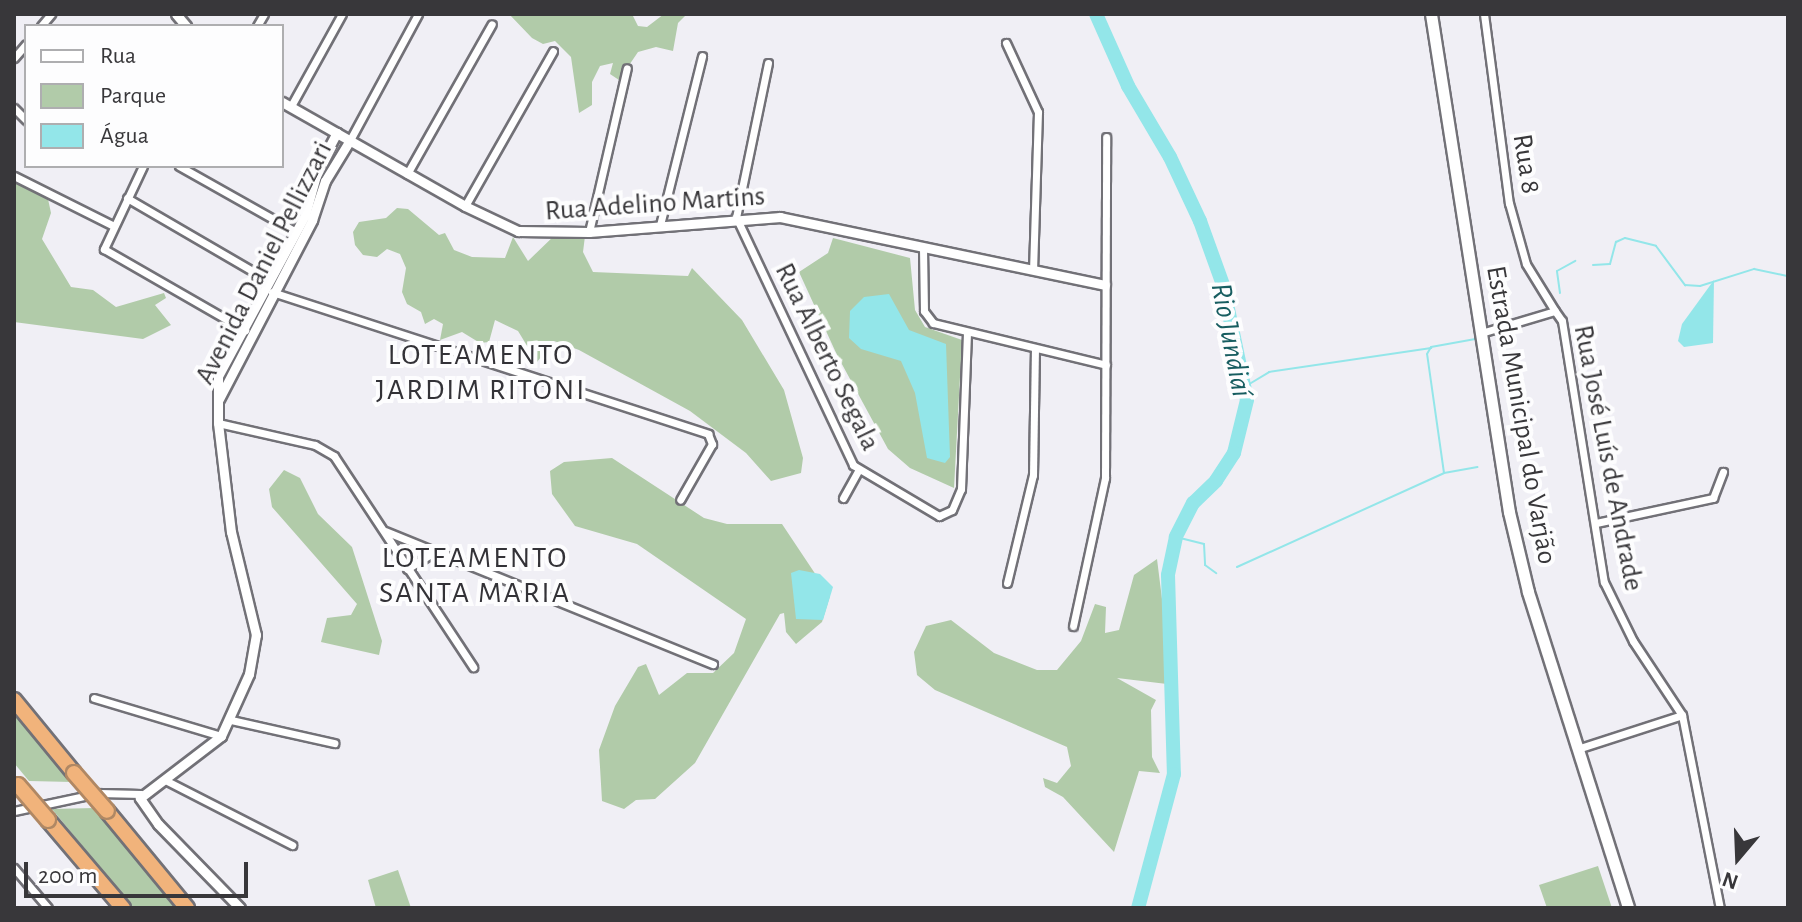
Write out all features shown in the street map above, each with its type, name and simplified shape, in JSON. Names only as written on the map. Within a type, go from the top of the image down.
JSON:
[{"type":"highway","points":[[14,700],[187,908]]},
{"type":"highway","points":[[16,782],[123,908]]},
{"type":"main road","name":"Estrada Municipal do Varjão","points":[[1431,14],[1509,512],[1577,749],[1628,908]]},
{"type":"street","points":[[286,104],[342,14]]},
{"type":"street","points":[[350,140],[353,128],[418,14]]},
{"type":"street","name":"Rua 8","points":[[1484,14],[1509,203],[1526,264],[1555,311]]},
{"type":"street","points":[[407,174],[492,24]]},
{"type":"street","points":[[1006,43],[1038,112],[1033,270]]},
{"type":"street","points":[[465,206],[553,51]]},
{"type":"street","points":[[660,225],[702,56]]},
{"type":"street","points":[[736,217],[768,63]]},
{"type":"street","points":[[589,232],[627,68]]},
{"type":"street","name":"Rua Adelino Martins","points":[[286,104],[496,223],[534,234],[589,232],[736,217],[793,219],[1105,285]]},
{"type":"street","points":[[337,133],[353,128]]},
{"type":"street","name":"Avenida Daniel Pellizzari","points":[[141,794],[165,780],[221,736],[231,720],[249,674],[256,635],[232,541],[217,406],[245,331],[268,280],[296,232],[318,168],[337,133]]},
{"type":"street","points":[[1073,626],[1105,478],[1106,137]]},
{"type":"street","name":"Avenida Daniel Pellizzari","points":[[245,331],[272,292],[350,140]]},
{"type":"street","points":[[142,168],[112,225],[104,245],[107,253],[245,331]]},
{"type":"street","points":[[183,168],[296,232]]},
{"type":"street","points":[[14,176],[112,225]]},
{"type":"street","points":[[127,198],[268,280]]},
{"type":"street","name":"Rua Alberto Segala","points":[[736,217],[858,471],[925,511],[944,515],[957,503],[964,466],[967,334]]},
{"type":"street","points":[[923,248],[928,320],[967,334],[1106,365]]},
{"type":"street","points":[[272,292],[708,434],[712,444],[680,500]]},
{"type":"street","name":"Rua José Luís de Andrade","points":[[1481,333],[1555,311],[1568,339],[1604,582],[1616,609],[1682,715],[1720,908]]},
{"type":"street","points":[[1007,583],[1033,475],[1035,349]]},
{"type":"street","points":[[218,423],[328,451],[473,667]]},
{"type":"street","points":[[843,498],[858,471]]},
{"type":"street","points":[[1596,523],[1713,498],[1723,472]]},
{"type":"street","points":[[383,531],[713,664]]},
{"type":"street","points":[[407,569],[434,552]]},
{"type":"street","points":[[94,698],[221,736]]},
{"type":"street","points":[[1577,749],[1682,715]]},
{"type":"street","points":[[231,720],[334,743]]},
{"type":"street","points":[[165,780],[292,845]]},
{"type":"street","points":[[14,811],[99,793],[141,794],[143,808],[240,908]]},
{"type":"street","points":[[14,868],[48,908]]},
{"type":"green space","points":[[509,14],[632,14],[638,26],[647,27],[664,14],[686,15],[678,23],[673,51],[656,47],[638,52],[619,80],[610,74],[613,63],[600,66],[592,82],[592,105],[579,113],[571,57],[555,41],[543,44],[532,38]]},
{"type":"green space","points":[[14,176],[48,199],[51,213],[42,239],[71,287],[93,290],[116,307],[164,293],[166,298],[155,305],[171,325],[143,339],[14,322]]},
{"type":"green space","points":[[397,208],[408,209],[439,235],[445,233],[454,250],[472,257],[505,258],[513,237],[528,261],[556,234],[585,236],[583,252],[593,272],[688,276],[692,268],[742,320],[784,390],[803,458],[801,473],[771,481],[746,453],[690,411],[579,350],[554,341],[537,362],[518,331],[495,320],[489,342],[480,343],[462,332],[440,340],[443,324],[434,319],[425,324],[421,312],[407,304],[402,292],[406,268],[400,254],[387,249],[377,257],[363,255],[355,245],[353,232],[359,222],[386,218]]},
{"type":"green space","points":[[833,238],[910,258],[915,310],[925,327],[962,340],[954,488],[910,468],[888,449],[837,355],[799,272],[828,253]]},
{"type":"green space","points":[[612,458],[704,518],[727,524],[782,524],[830,596],[822,622],[796,644],[786,632],[784,613],[780,614],[695,763],[655,799],[636,800],[624,809],[602,801],[599,750],[615,706],[638,667],[646,664],[659,695],[687,673],[713,673],[734,653],[746,619],[637,544],[575,526],[552,494],[550,471],[564,462]]},
{"type":"green space","points":[[284,470],[300,478],[318,514],[352,547],[382,641],[379,655],[321,642],[327,618],[351,615],[357,604],[272,507],[269,489]]},
{"type":"green space","points":[[1157,559],[1169,655],[1167,684],[1117,678],[1156,700],[1151,710],[1152,757],[1160,773],[1139,771],[1114,852],[1063,797],[1045,787],[1043,778],[1057,783],[1071,766],[1067,747],[935,690],[917,675],[914,652],[926,626],[951,620],[994,653],[1037,670],[1057,670],[1081,641],[1095,604],[1106,607],[1105,633],[1119,630],[1134,575]]},
{"type":"green space","points":[[14,714],[72,782],[29,781],[14,763]]},
{"type":"green space","points":[[94,808],[177,908],[133,908],[52,809]]},
{"type":"green space","points":[[1598,866],[1612,908],[1547,908],[1539,885]]},
{"type":"green space","points":[[398,870],[411,908],[376,908],[368,880]]},
{"type":"water","points":[[1714,280],[1713,343],[1684,347],[1678,341],[1682,324]]},
{"type":"water","points":[[889,294],[909,330],[946,344],[950,457],[945,463],[927,458],[915,393],[901,361],[861,349],[849,338],[850,311],[864,297]]},
{"type":"water","points":[[799,570],[820,574],[833,587],[823,620],[796,619],[791,573]]},
{"type":"waterway","name":"Rio Jundiaí","points":[[1096,14],[1128,86],[1170,157],[1200,221],[1223,285],[1247,400],[1234,453],[1216,481],[1193,503],[1176,537],[1168,575],[1174,774],[1138,908]]},
{"type":"waterway","points":[[1593,265],[1610,264],[1616,242],[1625,238],[1656,246],[1685,285],[1700,286],[1754,269],[1788,276]]},
{"type":"waterway","points":[[1560,293],[1557,271],[1575,261]]},
{"type":"waterway","points":[[1444,473],[1427,354],[1431,347],[1475,339]]},
{"type":"waterway","points":[[1246,386],[1269,372],[1431,348]]},
{"type":"waterway","points":[[1237,567],[1444,473],[1477,467]]},
{"type":"waterway","points":[[1176,537],[1204,544],[1205,565],[1216,573]]},
{"type":"district","name":"LOTEAMENTO JARDIM RITONI","points":[[481,372]]},
{"type":"district","name":"LOTEAMENTO SANTA MARIA","points":[[475,575]]}]
